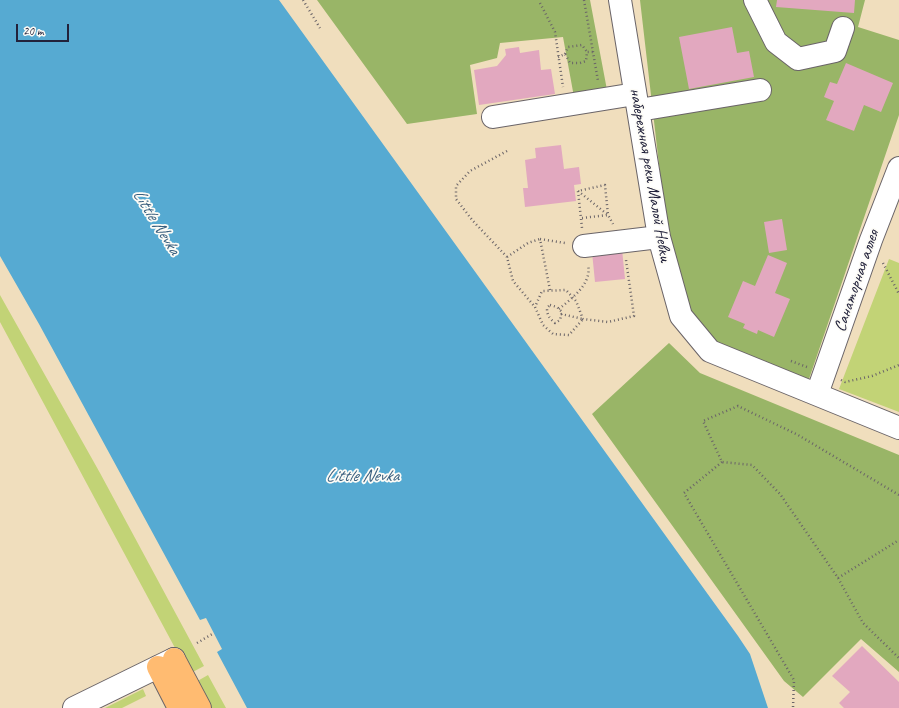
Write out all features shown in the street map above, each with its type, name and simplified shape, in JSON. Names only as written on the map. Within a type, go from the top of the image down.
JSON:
[{"type":"main road","points":[[166,663],[179,708]]},
{"type":"main road","points":[[166,663],[200,708]]},
{"type":"street","name":"набережная реки Малой Невки","points":[[620,0],[659,237],[681,316],[710,351],[899,428]]},
{"type":"street","points":[[755,0],[776,42],[798,59],[836,51],[842,28]]},
{"type":"street","points":[[494,117],[601,99],[637,102],[760,90]]},
{"type":"street","name":"Санаторная аллея","points":[[817,394],[871,240],[899,168]]},
{"type":"street","points":[[584,246],[624,243],[659,237]]},
{"type":"street","points":[[74,708],[166,663]]},
{"type":"path","points":[[303,0],[320,28]]},
{"type":"path","points":[[584,0],[601,99]]},
{"type":"path","points":[[540,3],[555,32],[566,105]]},
{"type":"path","points":[[582,45],[587,52],[586,61],[580,63],[570,63],[565,54],[568,47],[582,45]]},
{"type":"path","points":[[587,52],[593,52]]},
{"type":"path","points":[[558,56],[565,54]]},
{"type":"path","points":[[507,152],[470,171],[456,186],[456,199],[473,221],[507,257],[513,281],[535,307],[543,325],[552,334],[569,335],[583,319]]},
{"type":"path","points":[[578,190],[605,185],[608,215]]},
{"type":"path","points":[[578,190],[582,218],[608,215]]},
{"type":"path","points":[[561,314],[583,319],[608,322],[634,316],[624,243],[608,215],[578,190]]},
{"type":"path","points":[[507,257],[528,243],[540,239],[584,246],[589,268],[588,279],[573,297],[559,309]]},
{"type":"path","points":[[540,239],[550,290]]},
{"type":"path","points":[[871,240],[899,294]]},
{"type":"path","points":[[535,307],[542,291],[566,290],[576,301],[583,319]]},
{"type":"path","points":[[550,305],[557,306],[561,314],[560,320],[555,323],[549,319],[547,308],[550,305]]},
{"type":"path","points":[[785,359],[811,368]]},
{"type":"path","points":[[839,379],[845,382],[872,376],[899,365]]},
{"type":"path","points":[[722,462],[703,420],[738,406],[798,435],[899,495]]},
{"type":"path","points":[[793,708],[794,680],[684,493],[722,462],[752,465],[780,494],[838,578],[863,622],[899,658]]},
{"type":"path","points":[[838,578],[899,540]]},
{"type":"path","points":[[197,643],[214,633]]},
{"type":"green space","points":[[317,0],[590,0],[607,90],[574,97],[563,37],[500,43],[497,58],[470,65],[477,114],[407,124]]},
{"type":"green space","points":[[640,0],[865,0],[858,27],[899,40],[899,115],[809,379],[718,345],[689,310],[666,225]]},
{"type":"green space","points":[[889,259],[899,263],[899,412],[839,389]]},
{"type":"green space","points":[[0,295],[100,473],[204,666],[189,674],[0,322]]},
{"type":"green space","points":[[669,343],[700,373],[899,455],[899,672],[861,639],[803,697],[784,681],[592,414]]},
{"type":"green space","points":[[208,675],[226,708],[207,708],[194,683]]},
{"type":"green space","points":[[143,689],[146,696],[122,708],[105,708]]},
{"type":"water","name":"Little Nevka","points":[[0,0],[279,0],[738,636],[750,654],[768,708],[247,708],[217,652],[222,649],[206,618],[200,620],[39,324],[0,256]]},
{"type":"building","points":[[777,0],[855,0],[854,13],[776,7]]},
{"type":"building","points":[[732,27],[737,53],[749,51],[754,77],[689,89],[679,37]]},
{"type":"building","points":[[519,47],[520,53],[539,50],[541,70],[551,69],[555,94],[479,105],[474,70],[497,66],[506,55],[505,49]]},
{"type":"building","points":[[846,63],[893,83],[881,112],[864,105],[854,131],[826,120],[834,101],[824,97],[830,82],[837,84]]},
{"type":"building","points":[[561,145],[564,169],[579,167],[581,184],[574,185],[576,201],[525,207],[523,188],[528,188],[525,160],[536,158],[535,148]]},
{"type":"building","points":[[782,219],[787,250],[769,253],[764,222]]},
{"type":"building","points":[[622,249],[625,279],[595,282],[592,252]]},
{"type":"building","points":[[768,255],[787,263],[775,293],[790,299],[774,337],[758,330],[757,334],[743,328],[745,324],[728,317],[743,281],[755,286]]},
{"type":"building","points":[[862,646],[899,682],[899,708],[844,708],[839,703],[850,692],[832,676]]}]
